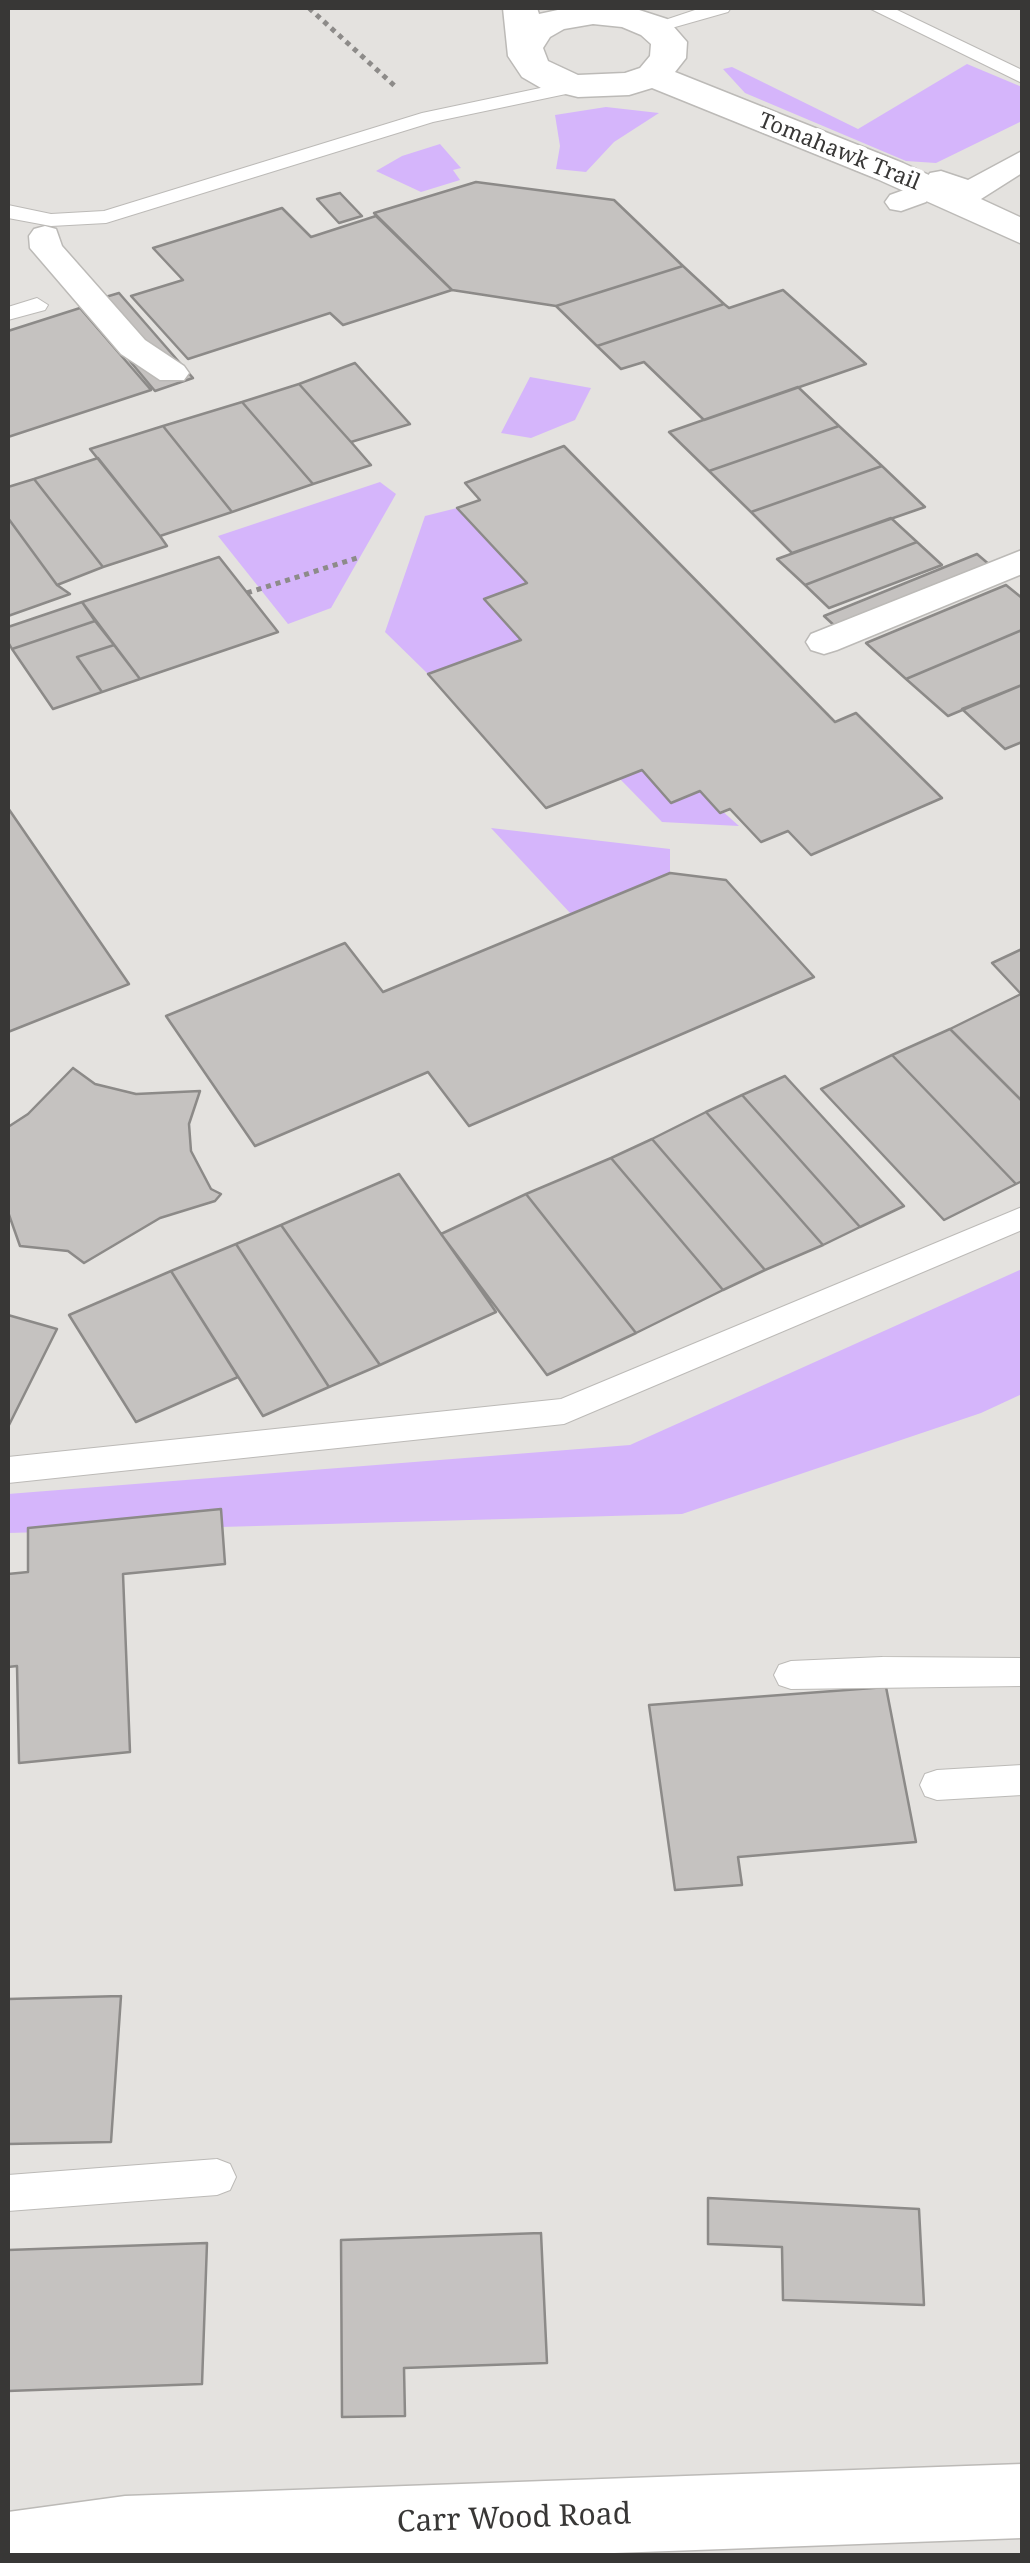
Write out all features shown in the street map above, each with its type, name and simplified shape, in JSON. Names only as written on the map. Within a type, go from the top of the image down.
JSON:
[{"type":"street","points":[[520,8],[525,48],[535,69],[554,80],[578,86],[616,86],[653,76],[668,58],[669,42],[654,28],[628,17],[581,10],[536,30],[525,48]]},
{"type":"street","name":"Tomahawk Trail","points":[[653,76],[890,171],[1022,232]]},
{"type":"street","points":[[919,192],[970,192],[1022,160]]},
{"type":"street","points":[[45,236],[46,248],[133,348],[172,373]]},
{"type":"street","points":[[824,642],[1022,561]]},
{"type":"street","name":"Carr Wood Road","points":[[8,2549],[125,2533],[1022,2501]]},
{"type":"lane","points":[[654,28],[721,8]]},
{"type":"lane","points":[[878,8],[1019,71]]},
{"type":"lane","points":[[8,211],[51,220],[106,217],[429,117],[578,86]]},
{"type":"lane","points":[[8,314],[37,305]]},
{"type":"lane","points":[[8,1470],[564,1411],[1022,1218]]},
{"type":"lane","points":[[791,1675],[1022,1672]]},
{"type":"lane","points":[[937,1785],[1022,1780]]},
{"type":"lane","points":[[8,2193],[217,2177]]},
{"type":"path","points":[[309,8],[429,117]]},
{"type":"path","points":[[248,593],[360,557]]},
{"type":"shaded area","points":[[967,64],[1022,87],[1022,121],[936,163],[906,161],[745,93],[723,69],[732,67],[858,129]]},
{"type":"shaded area","points":[[606,107],[659,113],[614,142],[586,172],[556,169],[560,146],[555,115]]},
{"type":"shaded area","points":[[440,144],[461,168],[453,170],[460,180],[421,192],[376,171],[402,156]]},
{"type":"shaded area","points":[[530,377],[591,388],[575,420],[531,438],[501,433]]},
{"type":"shaded area","points":[[380,482],[396,494],[331,608],[288,624],[218,536]]},
{"type":"shaded area","points":[[457,508],[527,583],[521,640],[428,674],[385,632],[425,516]]},
{"type":"shaded area","points":[[642,770],[671,803],[700,791],[739,826],[662,822],[620,779]]},
{"type":"shaded area","points":[[491,828],[670,849],[670,873],[571,914]]},
{"type":"shaded area","points":[[1022,1269],[1022,1394],[981,1413],[682,1514],[8,1533],[8,1494],[630,1445]]},
{"type":"building","points":[[476,182],[614,200],[683,266],[556,306],[452,290],[374,213]]},
{"type":"building","points":[[340,193],[362,216],[339,223],[317,199]]},
{"type":"building","points":[[282,208],[311,237],[376,216],[452,290],[343,325],[330,313],[188,359],[131,296],[183,280],[153,248]]},
{"type":"building","points":[[683,266],[724,304],[597,346],[556,306]]},
{"type":"building","points":[[783,290],[866,364],[704,420],[644,362],[621,369],[597,346],[724,304],[729,308]]},
{"type":"building","points":[[119,293],[193,378],[155,391],[82,304]]},
{"type":"building","points":[[80,308],[151,390],[8,437],[8,331]]},
{"type":"building","points":[[355,363],[410,424],[351,442],[299,384]]},
{"type":"building","points":[[299,384],[371,465],[313,484],[242,402]]},
{"type":"building","points":[[798,387],[839,426],[709,471],[669,432]]},
{"type":"building","points":[[242,402],[313,484],[232,512],[163,426]]},
{"type":"building","points":[[163,426],[232,512],[160,536],[90,449]]},
{"type":"building","points":[[839,426],[882,466],[751,512],[709,471]]},
{"type":"building","points":[[564,446],[835,722],[856,713],[942,798],[811,855],[788,831],[761,842],[730,809],[720,813],[700,791],[671,803],[642,770],[546,808],[428,674],[521,640],[484,599],[527,583],[457,508],[480,500],[465,483]]},
{"type":"building","points":[[98,458],[167,546],[103,567],[34,479]]},
{"type":"building","points":[[882,466],[925,507],[792,553],[751,512]]},
{"type":"building","points":[[34,479],[103,567],[57,585],[8,518],[8,487]]},
{"type":"building","points":[[8,518],[57,585],[70,594],[8,616]]},
{"type":"building","points":[[891,518],[917,542],[805,585],[777,559]]},
{"type":"building","points":[[917,542],[942,565],[829,608],[805,585]]},
{"type":"building","points":[[977,554],[1005,578],[851,641],[824,616]]},
{"type":"building","points":[[219,557],[278,632],[140,679],[82,602]]},
{"type":"building","points":[[1006,585],[1022,598],[1022,630],[906,679],[866,643]]},
{"type":"building","points":[[82,602],[95,621],[12,649],[8,627]]},
{"type":"building","points":[[95,621],[114,645],[77,657],[102,692],[53,709],[12,649]]},
{"type":"building","points":[[1022,630],[1022,685],[948,716],[906,679]]},
{"type":"building","points":[[114,645],[140,679],[102,692],[77,657]]},
{"type":"building","points":[[1022,685],[1022,742],[1005,749],[962,709]]},
{"type":"building","points":[[8,808],[129,984],[8,1032]]},
{"type":"building","points":[[670,873],[726,880],[814,977],[469,1126],[428,1072],[255,1146],[166,1016],[345,943],[383,992]]},
{"type":"building","points":[[1022,949],[1022,995],[992,963]]},
{"type":"building","points":[[1022,995],[1022,1101],[950,1029]]},
{"type":"building","points":[[950,1029],[1022,1101],[1022,1181],[1016,1184],[892,1055]]},
{"type":"building","points":[[892,1055],[1016,1184],[944,1220],[821,1089]]},
{"type":"building","points":[[73,1068],[95,1084],[136,1094],[200,1091],[189,1124],[191,1151],[211,1189],[221,1194],[215,1201],[160,1218],[84,1263],[68,1251],[20,1246],[8,1212],[8,1127],[28,1114]]},
{"type":"building","points":[[785,1076],[904,1206],[860,1227],[742,1095]]},
{"type":"building","points":[[742,1095],[860,1227],[823,1245],[706,1112]]},
{"type":"building","points":[[706,1112],[823,1245],[765,1270],[652,1139]]},
{"type":"building","points":[[652,1139],[765,1270],[723,1290],[611,1158]]},
{"type":"building","points":[[611,1158],[723,1290],[636,1333],[526,1194]]},
{"type":"building","points":[[399,1174],[496,1312],[380,1365],[281,1225]]},
{"type":"building","points":[[526,1194],[636,1333],[547,1375],[441,1234]]},
{"type":"building","points":[[281,1225],[380,1365],[329,1387],[236,1244]]},
{"type":"building","points":[[236,1244],[329,1387],[263,1416],[171,1271]]},
{"type":"building","points":[[171,1271],[238,1377],[136,1422],[69,1315]]},
{"type":"building","points":[[8,1315],[57,1329],[8,1427]]},
{"type":"building","points":[[221,1509],[225,1564],[123,1574],[130,1752],[19,1763],[17,1666],[8,1667],[8,1574],[28,1572],[28,1528]]},
{"type":"building","points":[[886,1687],[916,1842],[738,1857],[742,1885],[675,1890],[649,1705]]},
{"type":"building","points":[[121,1996],[111,2142],[8,2144],[8,1999]]},
{"type":"building","points":[[708,2198],[919,2209],[924,2305],[783,2300],[782,2247],[708,2244]]},
{"type":"building","points":[[541,2233],[547,2363],[404,2368],[405,2416],[342,2417],[341,2240]]},
{"type":"building","points":[[207,2243],[202,2384],[8,2391],[8,2250]]}]
